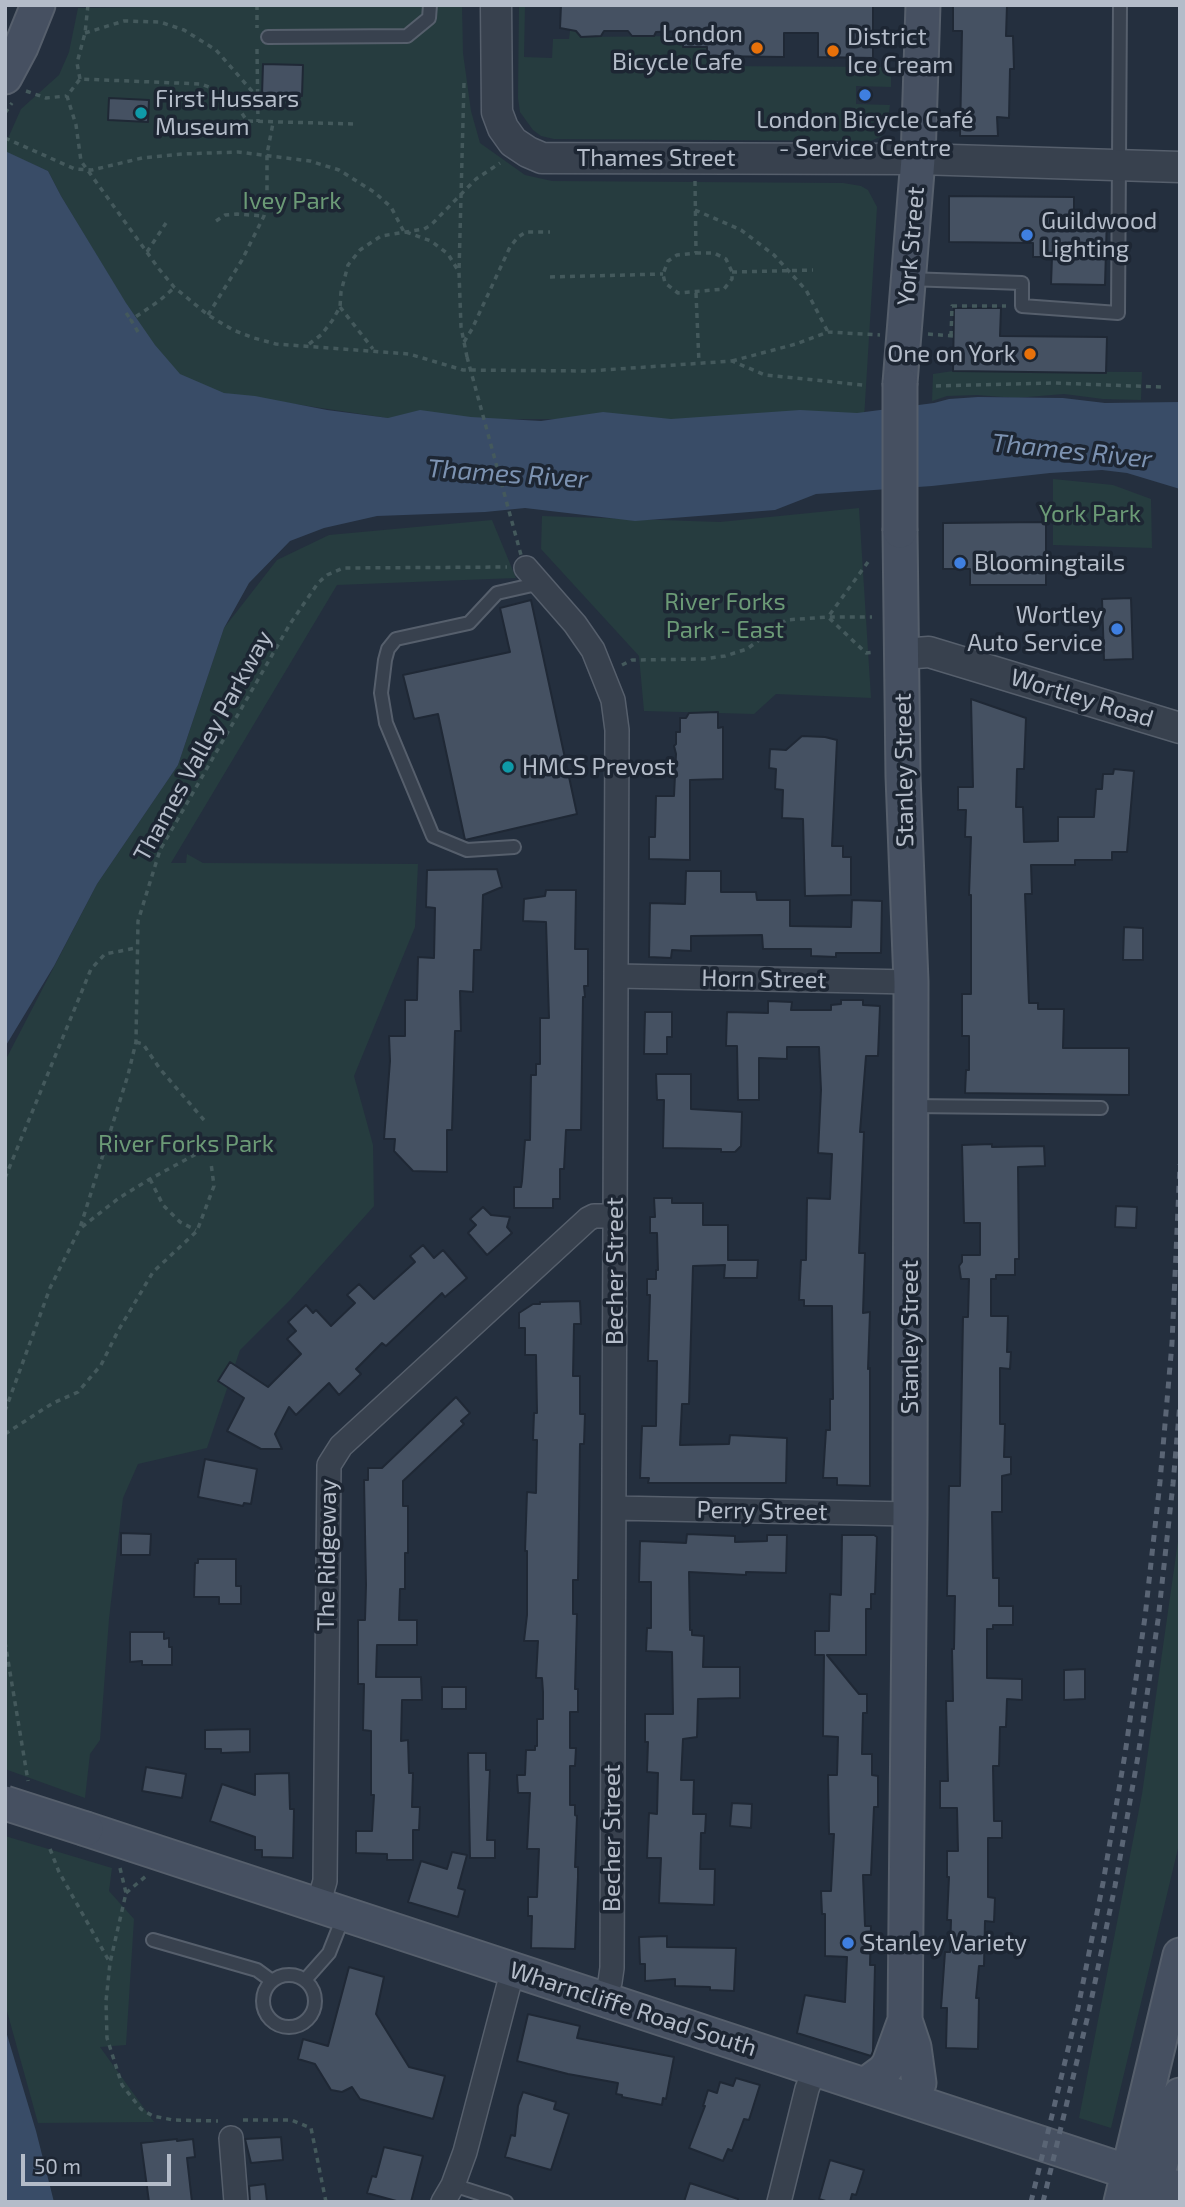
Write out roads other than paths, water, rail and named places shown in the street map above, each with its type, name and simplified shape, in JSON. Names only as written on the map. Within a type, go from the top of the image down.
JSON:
[{"type":"main road","points":[[13,83],[13,46],[38,5]]},
{"type":"main road","name":"York Street","points":[[888,653],[900,531],[900,383],[918,159],[923,5]]},
{"type":"main road","name":"Stanley Street","points":[[888,653],[903,776],[911,982],[905,2020],[914,2047],[919,2083],[912,2100]]},
{"type":"main road","name":"Wharncliffe Road South","points":[[17,1792],[86,1829],[912,2100],[1147,2189]]},
{"type":"main road","points":[[1147,2189],[1180,1955]]},
{"type":"main road","name":"Stanley Street","points":[[865,2085],[889,2064],[905,2020]]},
{"type":"main road","points":[[1147,2189],[1180,2095]]},
{"type":"street","name":"Thames Street","points":[[496,5],[497,112],[510,151],[552,158],[918,159],[1180,167]]},
{"type":"street","name":"Becher Street","points":[[525,568],[575,624],[593,650],[613,700],[617,730],[612,1968],[603,2000]]},
{"type":"street","name":"Wortley Road","points":[[888,653],[929,652],[1180,729]]},
{"type":"street","name":"Horn Street","points":[[617,976],[911,982]]},
{"type":"street","name":"The Ridgeway","points":[[331,1910],[325,1881],[329,1465],[341,1446],[588,1219],[594,1216],[615,1216]]},
{"type":"street","name":"Perry Street","points":[[614,1508],[910,1514]]},
{"type":"street","points":[[448,2193],[465,2152],[513,1969]]},
{"type":"street","points":[[779,2202],[807,2089],[815,2068]]},
{"type":"street","points":[[231,2126],[236,2202]]},
{"type":"lane","points":[[263,37],[407,36],[429,18],[430,5]]},
{"type":"lane","points":[[908,279],[1022,283],[1022,306],[1118,313],[1120,5]]},
{"type":"lane","points":[[514,847],[467,850],[433,836],[386,723],[381,693],[388,649],[396,639],[469,623],[525,568]]},
{"type":"lane","points":[[911,1106],[1101,1108]]},
{"type":"lane","points":[[305,1980],[329,1953],[331,1910]]},
{"type":"lane","points":[[153,1940],[257,1970],[272,1981]]},
{"type":"lane","points":[[285,1975],[305,1980],[314,1994],[313,2011],[301,2024],[293,2026],[277,2023],[267,2015],[263,2003],[264,1994],[272,1981],[285,1975]]},
{"type":"lane","points":[[448,2193],[506,2202]]},
{"type":"water","name":"Thames River","points":[[5,151],[48,171],[126,303],[155,345],[180,374],[224,393],[388,418],[420,410],[471,417],[541,421],[603,412],[671,419],[800,410],[857,413],[978,397],[1063,398],[1105,403],[1180,402],[1180,489],[1127,473],[1102,470],[1050,473],[932,486],[816,494],[775,510],[635,521],[525,508],[377,516],[324,528],[290,541],[249,583],[224,628],[178,765],[97,884],[54,966],[5,1047]]},
{"type":"water","points":[[5,2028],[36,2131],[54,2202],[5,2202]]},
{"type":"railway","points":[[1031,2202],[1078,2008],[1103,1883],[1145,1617],[1172,1343],[1180,1164]]},
{"type":"railway","points":[[1043,2202],[1089,2011],[1138,1756],[1158,1620],[1180,1403]]},
{"type":"place","name":"London Bicycle Cafe","points":[[757,48]]},
{"type":"place","name":"District Ice Cream","points":[[833,51]]},
{"type":"place","name":"London Bicycle Café - Service Centre","points":[[865,95]]},
{"type":"place","name":"First Hussars Museum","points":[[141,113]]},
{"type":"place","name":"Guildwood Lighting","points":[[1027,235]]},
{"type":"place","name":"One on York","points":[[1030,354]]},
{"type":"place","name":"Bloomingtails","points":[[960,563]]},
{"type":"place","name":"Wortley Auto Service","points":[[1117,629]]},
{"type":"place","name":"HMCS Prevost","points":[[508,767]]},
{"type":"place","name":"Stanley Variety","points":[[848,1943]]},
{"type":"park label","name":"Ivey Park","points":[[292,201]]},
{"type":"park label","name":"York Park","points":[[1090,514]]},
{"type":"park label","name":"River Forks Park - East","points":[[725,616]]},
{"type":"park label","name":"River Forks Park","points":[[186,1144]]}]
